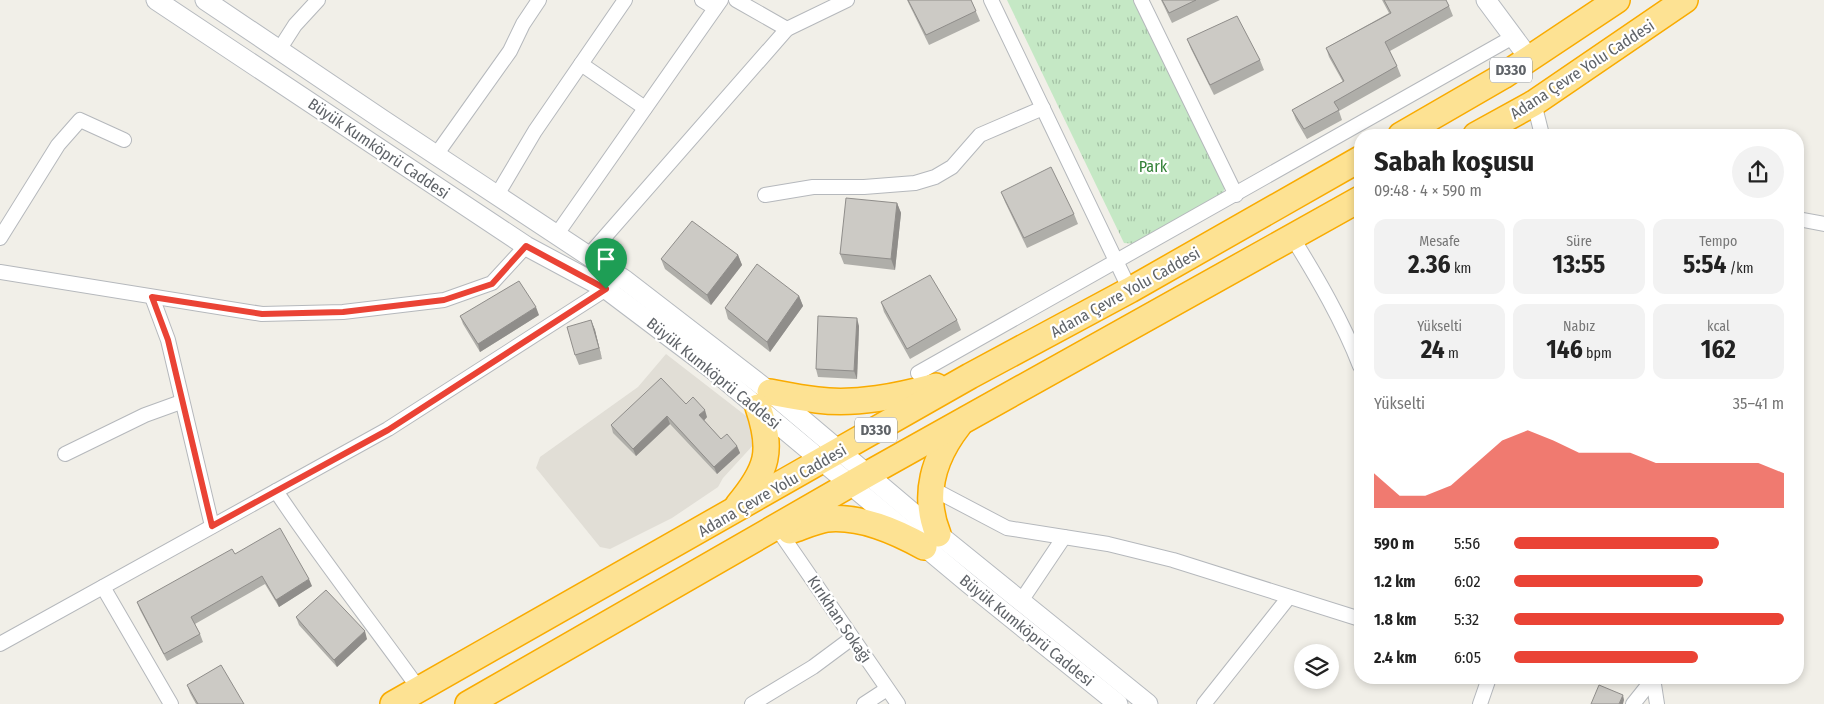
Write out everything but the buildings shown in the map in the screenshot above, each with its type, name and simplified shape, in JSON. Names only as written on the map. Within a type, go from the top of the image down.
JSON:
[{"type":"highway","name":"D330","points":[[1410,129],[1503,76],[1617,0]]},
{"type":"highway","name":"Adana Çevre Yolu Caddesi","points":[[1487,129],[1534,103],[1685,0]]},
{"type":"highway","name":"Adana Çevre Yolu Caddesi","points":[[392,704],[730,514],[970,376],[1130,290],[1354,162]]},
{"type":"highway","name":"Adana Çevre Yolu Caddesi","points":[[468,704],[740,546],[1354,202]]},
{"type":"highway","points":[[730,514],[753,486],[761,473],[766,458],[764,400],[857,401],[924,390],[970,376]]},
{"type":"highway","points":[[740,546],[826,519],[843,519],[931,540],[931,488],[934,470],[943,448],[964,420]]},
{"type":"main road","name":"Büyük Kumköprü Caddesi","points":[[156,0],[526,246],[606,289],[764,400]]},
{"type":"main road","name":"Büyük Kumköprü Caddesi","points":[[207,0],[625,280],[931,540],[1118,704]]},
{"type":"main road","points":[[1486,0],[1529,58]]},
{"type":"main road","name":"Büyük Kumköprü Caddesi","points":[[931,540],[1021,601],[1148,704]]},
{"type":"street","points":[[279,50],[295,26],[318,0]]},
{"type":"street","points":[[436,155],[510,51],[523,24],[539,0]]},
{"type":"street","points":[[497,195],[535,130],[625,0]]},
{"type":"street","points":[[557,234],[718,4],[702,0]]},
{"type":"street","points":[[736,0],[787,29]]},
{"type":"street","points":[[588,256],[787,29],[847,0]]},
{"type":"street","points":[[991,0],[1130,290]]},
{"type":"street","points":[[1141,0],[1236,195]]},
{"type":"street","points":[[918,373],[1513,38]]},
{"type":"street","points":[[581,64],[645,108]]},
{"type":"street","points":[[1534,103],[1540,129]]},
{"type":"street","points":[[765,195],[813,187],[864,187],[915,183],[935,177],[952,167],[980,135],[1042,108]]},
{"type":"street","points":[[0,238],[58,146],[80,120],[124,140]]},
{"type":"street","points":[[1804,220],[1824,224]]},
{"type":"street","points":[[1292,237],[1320,283],[1342,324],[1354,352]]},
{"type":"street","points":[[0,272],[262,314],[343,312],[444,300],[492,284],[526,246]]},
{"type":"street","points":[[0,644],[388,430],[606,289]]},
{"type":"street","points":[[152,297],[168,340],[212,526]]},
{"type":"street","points":[[65,454],[145,415],[182,402]]},
{"type":"street","points":[[931,488],[1007,528],[1108,544],[1172,560],[1354,617]]},
{"type":"street","points":[[276,491],[306,537],[383,638],[418,689]]},
{"type":"street","name":"Kırıkhan Sokağı","points":[[781,534],[898,704]]},
{"type":"street","points":[[1021,601],[1064,537]]},
{"type":"street","points":[[103,587],[171,704]]},
{"type":"street","points":[[1204,704],[1289,597]]},
{"type":"street","points":[[752,704],[812,667],[852,638]]},
{"type":"street","points":[[1480,704],[1486,684]]},
{"type":"street","points":[[1633,704],[1646,684]]},
{"type":"street","points":[[1652,684],[1657,704]]},
{"type":"street","points":[[864,704],[887,688]]},
{"type":"shaded area","points":[[666,354],[750,419],[755,443],[723,478],[718,487],[672,518],[610,549],[600,547],[536,468],[540,457],[638,387]]},
{"type":"green space","name":"Park","points":[[1007,0],[1133,0],[1227,180],[1222,196],[1137,244],[1124,243]]},
{"type":"route","points":[[526,246],[606,289],[388,430],[212,526],[168,340],[152,297],[262,314],[343,312],[444,300],[492,284],[526,246]]}]
